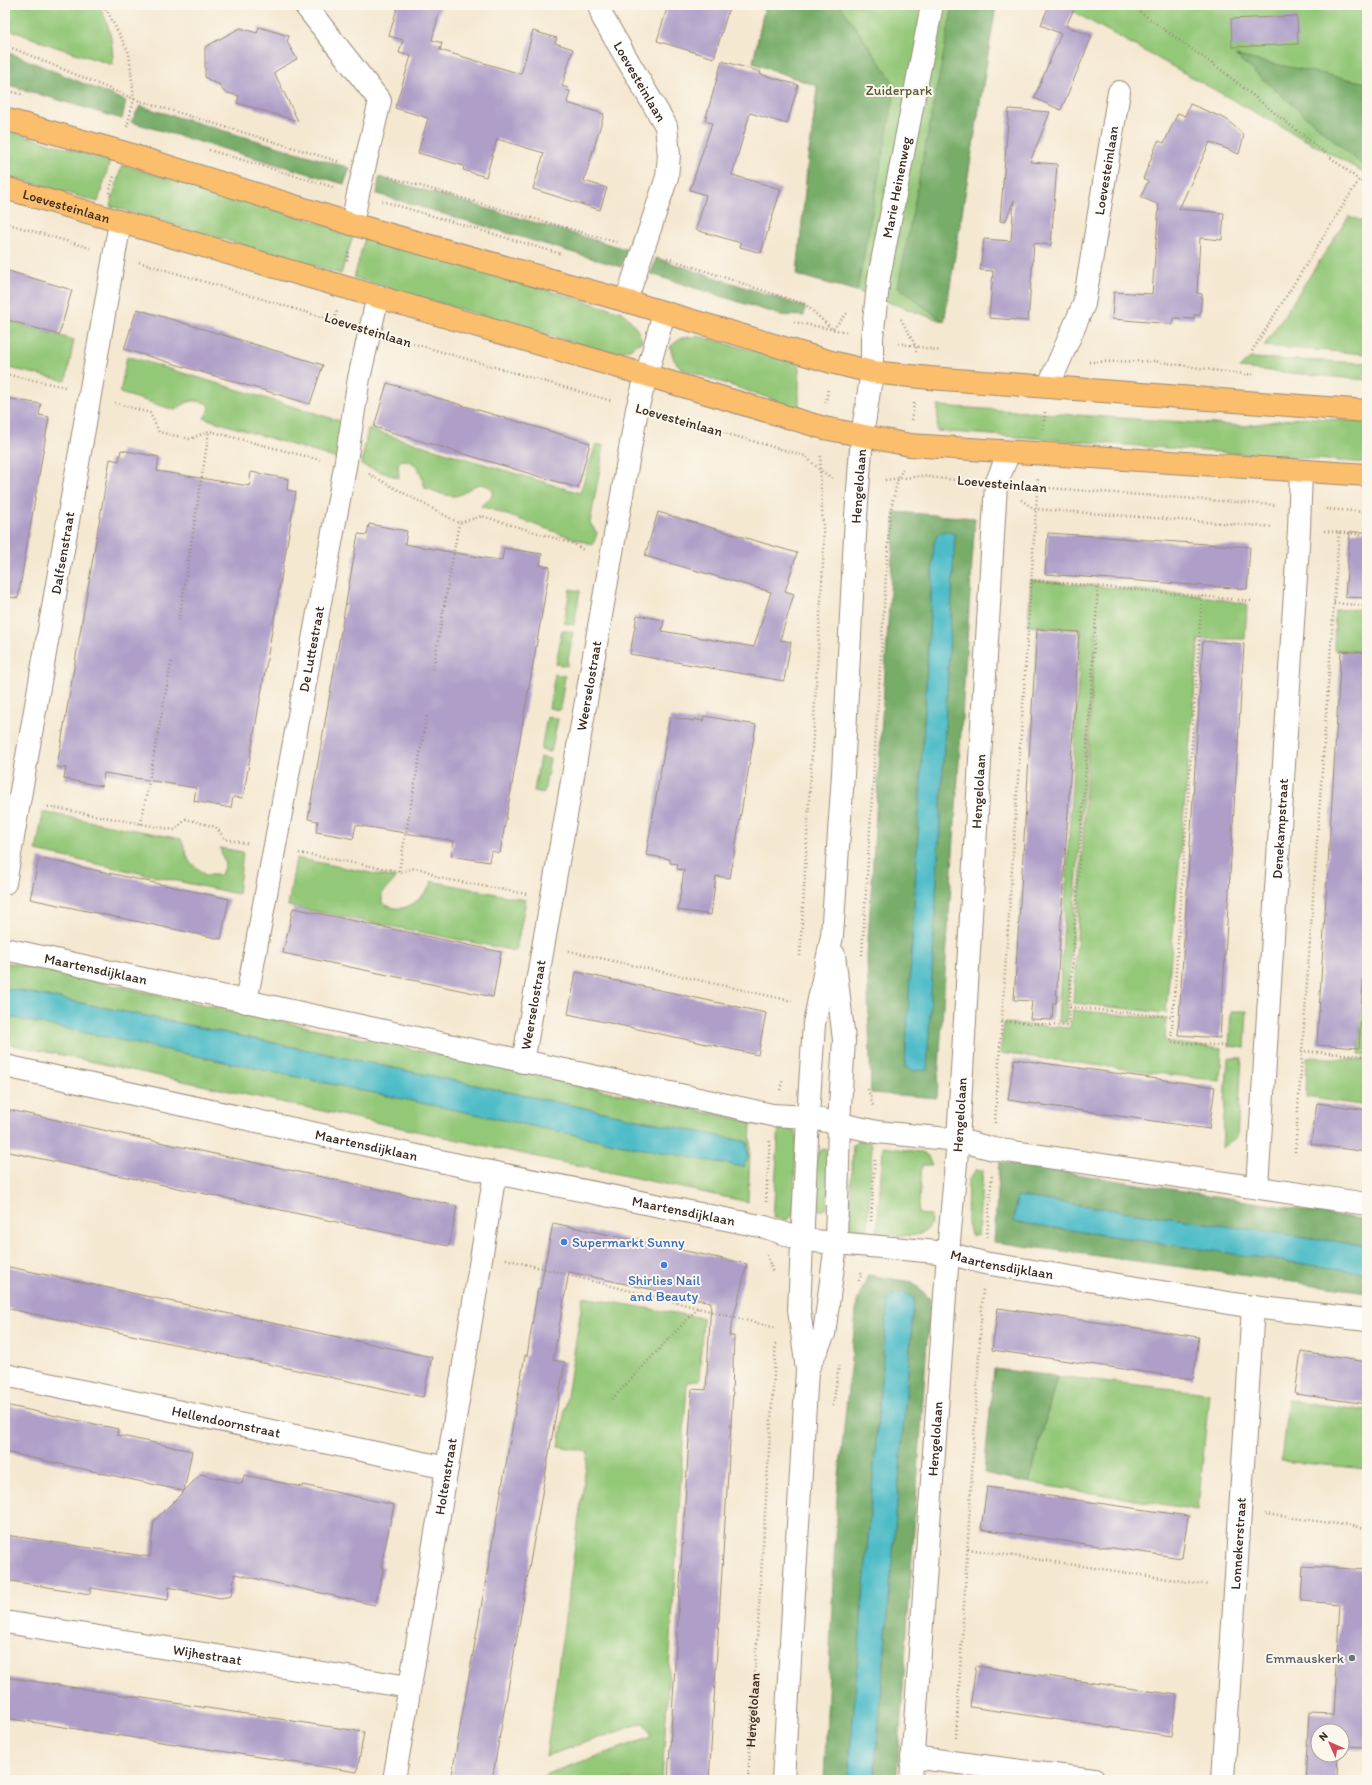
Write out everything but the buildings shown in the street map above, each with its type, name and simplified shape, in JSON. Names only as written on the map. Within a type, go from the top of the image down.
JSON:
[{"type":"main road","points":[[5,119],[122,152],[352,224],[626,301],[830,362],[872,372],[915,377],[1367,411]]},
{"type":"main road","name":"Loevesteinlaan","points":[[5,188],[646,374],[824,428],[910,445],[1041,455],[1367,475]]},
{"type":"street","points":[[305,5],[380,101],[363,170],[352,224]]},
{"type":"street","name":"Loevesteinlaan","points":[[599,5],[603,18],[666,126],[669,154],[667,176],[626,301]]},
{"type":"street","name":"Marie Heinenweg","points":[[872,372],[872,338],[879,277],[932,5]]},
{"type":"street","name":"Loevesteinlaan","points":[[1048,387],[1084,304],[1119,92]]},
{"type":"street","name":"Dalfsenstraat","points":[[5,883],[120,222]]},
{"type":"street","name":"De Luttestraat","points":[[246,1002],[360,378],[378,296]]},
{"type":"street","name":"Weerselostraat","points":[[523,1062],[637,409],[664,313]]},
{"type":"street","name":"Hengelolaan","points":[[783,1780],[807,1370],[799,1309],[808,1117],[814,1024],[832,936],[843,774],[858,482],[862,436],[872,372]]},
{"type":"street","name":"Hengelolaan","points":[[911,1780],[948,1253],[958,1140],[996,484],[1009,452]]},
{"type":"street","name":"Denekampstraat","points":[[1257,1187],[1299,529],[1301,471]]},
{"type":"street","name":"Hengelolaan","points":[[807,1370],[824,1334],[836,1244],[839,1124],[844,1040],[832,936]]},
{"type":"street","name":"Maartensdijklaan","points":[[5,949],[523,1062],[772,1114],[808,1117],[877,1132],[958,1140],[994,1149],[1367,1204]]},
{"type":"street","name":"Maartensdijklaan","points":[[5,1066],[494,1173],[765,1227],[803,1240],[948,1253],[984,1263],[1253,1307],[1367,1320]]},
{"type":"street","name":"Holtenstraat","points":[[394,1780],[447,1468],[494,1173]]},
{"type":"street","name":"Lonnekerstraat","points":[[1223,1780],[1253,1307]]},
{"type":"street","name":"Hellendoornstraat","points":[[5,1375],[447,1468]]},
{"type":"street","name":"Wijhestraat","points":[[5,1622],[409,1687]]},
{"type":"street","points":[[912,1757],[1094,1780]]},
{"type":"path","points":[[104,5],[129,52],[134,99],[127,126],[134,128]]},
{"type":"path","points":[[1130,5],[1221,70],[1367,185]]},
{"type":"path","points":[[5,45],[134,99],[363,170],[642,250],[806,305],[833,329]]},
{"type":"path","points":[[5,90],[28,96]]},
{"type":"path","points":[[201,148],[568,256]]},
{"type":"path","points":[[1252,351],[1359,180]]},
{"type":"path","name":"Loevesteinlaan","points":[[5,223],[370,332],[805,456],[820,470],[832,478],[858,482],[921,476],[996,484],[1367,512]]},
{"type":"path","points":[[790,322],[833,329],[946,352]]},
{"type":"path","points":[[898,479],[907,459],[910,445],[916,347]]},
{"type":"path","points":[[1058,363],[1154,361],[1226,372]]},
{"type":"path","points":[[5,374],[69,388]]},
{"type":"path","points":[[954,1762],[984,1263],[994,1149],[1030,580],[1037,487],[1048,387]]},
{"type":"path","points":[[179,620],[210,432]]},
{"type":"path","points":[[799,962],[824,548],[820,470]]},
{"type":"path","points":[[996,484],[1035,509],[1367,535]]},
{"type":"path","points":[[433,669],[459,523]]},
{"type":"path","points":[[1295,1152],[1339,532]]},
{"type":"path","points":[[1030,580],[1252,601]]},
{"type":"path","points":[[1002,1021],[1068,1026],[1098,586]]},
{"type":"path","points":[[1202,596],[1171,1042],[1225,1046]]},
{"type":"path","points":[[1334,603],[1367,606]]},
{"type":"path","points":[[142,824],[172,659]]},
{"type":"path","points":[[398,871],[427,715]]},
{"type":"path","points":[[543,945],[797,1002]]},
{"type":"path","points":[[1070,1007],[1172,1017]]},
{"type":"path","points":[[1301,1051],[1367,1056]]},
{"type":"path","points":[[774,1276],[766,1251],[765,1227],[772,1114],[785,1074]]},
{"type":"path","points":[[482,1253],[776,1328]]},
{"type":"path","points":[[612,1399],[698,1308]]},
{"type":"path","name":"Hengelolaan","points":[[748,1780],[777,1321]]},
{"type":"path","points":[[1240,1510],[1367,1528]]},
{"type":"path","points":[[968,1549],[1235,1589]]},
{"type":"green space","points":[[5,5],[99,5],[106,19],[110,34],[113,65],[56,47],[5,28]]},
{"type":"green space","name":"Zuiderpark","points":[[765,5],[996,5],[944,322],[857,291],[797,275],[817,86],[753,63]]},
{"type":"green space","points":[[765,5],[840,5],[896,86],[857,291],[797,275],[808,158],[818,91],[817,86],[753,63]]},
{"type":"green space","points":[[953,5],[996,5],[944,322],[898,287]]},
{"type":"green space","points":[[1061,5],[1367,5],[1367,174]]},
{"type":"green space","points":[[5,51],[126,101],[122,119],[5,84]]},
{"type":"green space","points":[[1236,56],[1367,83],[1367,169]]},
{"type":"green space","points":[[140,106],[350,168],[344,184],[131,122]]},
{"type":"green space","points":[[5,130],[110,161],[98,202],[5,175]]},
{"type":"green space","points":[[122,165],[354,233],[341,274],[110,206]]},
{"type":"green space","points":[[379,177],[629,250],[621,267],[377,194]]},
{"type":"green space","points":[[1349,216],[1367,223],[1367,354],[1264,346]]},
{"type":"green space","points":[[365,237],[622,312],[634,325],[642,341],[625,351],[606,352],[354,278]]},
{"type":"green space","points":[[656,258],[805,307],[804,316],[780,315],[651,274]]},
{"type":"green space","points":[[5,320],[74,340],[66,381],[5,367]]},
{"type":"green space","points":[[698,336],[799,363],[799,408],[682,369],[674,360],[670,347],[681,338]]},
{"type":"green space","points":[[127,356],[347,423],[338,459],[204,418],[210,409],[208,404],[203,402],[191,401],[175,410],[120,393]]},
{"type":"green space","points":[[1250,358],[1367,363],[1367,380],[1239,368]]},
{"type":"green space","points":[[938,406],[1244,426],[1303,417],[1367,422],[1367,463],[937,431]]},
{"type":"green space","points":[[368,429],[580,493],[596,444],[604,446],[590,523],[597,533],[593,545],[481,506],[492,496],[493,490],[487,486],[481,484],[476,485],[463,493],[450,496],[425,488],[416,465],[407,461],[401,460],[398,464],[399,478],[361,465]]},
{"type":"green space","points":[[895,512],[975,518],[937,1098],[871,1093],[867,956]],"holes":[[[938,534],[955,534],[927,1070],[905,1067],[934,543]]]},
{"type":"green space","points":[[1031,580],[1202,596],[1247,604],[1245,639],[1199,639],[1166,1013],[1073,1003],[1096,621],[1066,1023],[1058,1022],[1081,630],[1028,626]]},
{"type":"green space","points":[[570,589],[580,591],[574,625],[564,623]]},
{"type":"green space","points":[[1367,609],[1367,652],[1334,650],[1335,610]]},
{"type":"green space","points":[[562,630],[573,632],[567,666],[556,664]]},
{"type":"green space","points":[[555,674],[565,676],[560,710],[549,708]]},
{"type":"green space","points":[[547,717],[558,719],[551,752],[541,750]]},
{"type":"green space","points":[[540,757],[550,759],[544,793],[534,791]]},
{"type":"green space","points":[[43,812],[181,839],[189,861],[205,875],[221,875],[225,864],[220,848],[243,852],[238,894],[36,851]]},
{"type":"green space","points":[[296,858],[396,878],[382,894],[382,903],[390,907],[403,908],[409,906],[420,898],[431,886],[431,881],[526,900],[516,951],[288,906]]},
{"type":"green space","points":[[1367,924],[1367,1056],[1359,1055]]},
{"type":"green space","points":[[5,962],[751,1122],[748,1202],[5,1043],[5,1016],[633,1147],[748,1158],[747,1142],[5,988]]},
{"type":"green space","points":[[1072,1010],[1166,1019],[1165,1042],[1222,1049],[1220,1081],[1000,1053],[1004,1023],[1070,1028]]},
{"type":"green space","points":[[1231,1011],[1247,1011],[1245,1048],[1229,1046]]},
{"type":"green space","points":[[1307,1057],[1367,1060],[1367,1106],[1306,1097]]},
{"type":"green space","points":[[1228,1058],[1242,1058],[1237,1138],[1222,1148]]},
{"type":"green space","points":[[779,1125],[793,1129],[797,1135],[793,1215],[787,1220],[773,1218]]},
{"type":"green space","points":[[858,1140],[870,1142],[872,1145],[868,1226],[865,1233],[853,1231],[849,1227],[853,1145]]},
{"type":"green space","points":[[883,1147],[920,1152],[928,1156],[932,1165],[922,1165],[918,1214],[931,1215],[931,1217],[930,1225],[921,1234],[906,1236],[877,1232]]},
{"type":"green space","points":[[823,1149],[831,1153],[827,1207],[823,1210],[818,1210],[812,1201],[815,1159],[819,1152]]},
{"type":"green space","points":[[999,1162],[1367,1220],[1367,1246],[1017,1196],[1014,1222],[1367,1273],[1367,1292],[994,1242]]},
{"type":"green space","points":[[976,1170],[983,1170],[978,1236],[971,1235],[967,1220],[968,1180]]},
{"type":"green space","points":[[868,1275],[913,1282],[930,1299],[897,1780],[874,1780],[914,1299],[888,1297],[848,1780],[824,1780],[837,1495],[857,1302]]},
{"type":"green space","points":[[583,1297],[703,1318],[699,1381],[687,1382],[662,1780],[543,1780],[544,1775],[651,1737],[645,1722],[546,1756],[588,1452],[559,1446]]},
{"type":"green space","points":[[994,1369],[1057,1376],[1029,1483],[984,1473]]},
{"type":"green space","points":[[1057,1376],[1209,1393],[1198,1510],[1029,1483]]},
{"type":"green space","points":[[1288,1400],[1367,1411],[1367,1469],[1281,1461]]},
{"type":"water","points":[[945,531],[955,534],[927,1070],[913,1071],[905,1067],[934,543],[938,534]]},
{"type":"water","points":[[5,988],[747,1142],[748,1158],[743,1167],[633,1147],[5,1016]]},
{"type":"water","points":[[1017,1196],[1367,1246],[1367,1273],[1014,1222]]},
{"type":"water","points":[[902,1292],[914,1298],[874,1780],[848,1780],[888,1297]]},
{"type":"place","name":"Supermarkt Sunny","points":[[564,1242]]},
{"type":"place","name":"Shirlies Nail and Beauty","points":[[664,1265]]},
{"type":"place","name":"Emmauskerk","points":[[1352,1658]]}]
